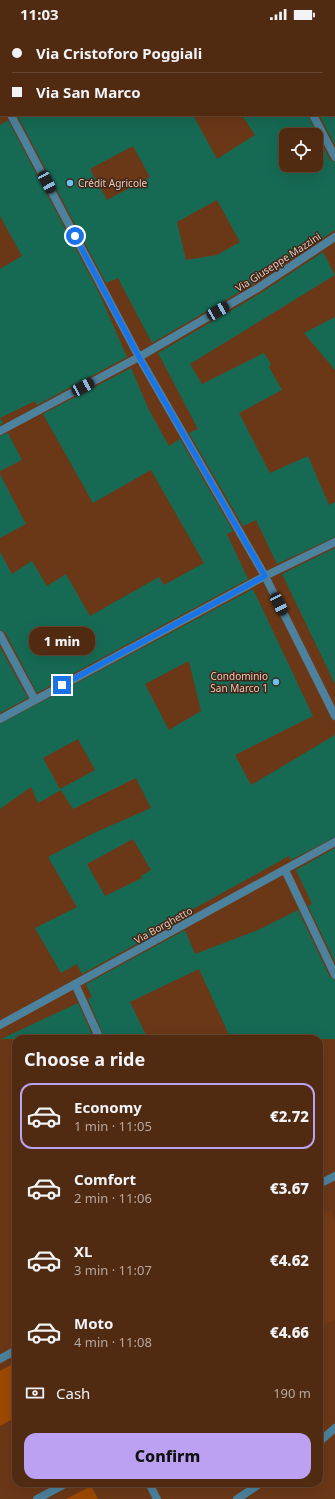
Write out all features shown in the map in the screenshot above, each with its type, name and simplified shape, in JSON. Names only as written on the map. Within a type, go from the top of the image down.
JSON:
[{"type":"street","points":[[12,116],[139,357],[265,576],[335,716]]},
{"type":"street","points":[[314,116],[335,157]]},
{"type":"street","name":"Via Giuseppe Mazzini","points":[[0,431],[139,357],[258,288],[335,237]]},
{"type":"street","points":[[0,719],[265,576],[335,542]]},
{"type":"street","points":[[0,635],[35,700]]},
{"type":"street","name":"Via Borghetto","points":[[0,1025],[335,842]]},
{"type":"street","points":[[285,870],[335,974]]},
{"type":"street","points":[[75,984],[98,1035]]},
{"type":"street","points":[[323,1182],[335,1176]]},
{"type":"street","points":[[0,1360],[12,1352]]},
{"type":"street","points":[[323,1438],[335,1428]]},
{"type":"street","points":[[37,1499],[60,1487]]},
{"type":"street","points":[[151,1487],[157,1499]]},
{"type":"street","points":[[237,1499],[255,1487]]},
{"type":"shaded area","points":[[331,1210],[335,1221],[335,1320],[323,1325],[323,1213]]},
{"type":"shaded area","points":[[12,1364],[12,1419],[0,1426],[0,1371]]},
{"type":"shaded area","points":[[92,1487],[98,1499],[66,1499]]},
{"type":"building","points":[[18,116],[194,116],[217,159],[255,135],[243,116],[308,116],[314,128],[279,128],[279,172],[323,172],[323,146],[330,160],[335,162],[335,230],[255,283],[152,343],[118,278],[106,283]],"holes":[[[133,146],[150,177],[107,200],[90,169]],[[217,200],[240,242],[217,255],[186,260],[177,222]]]},
{"type":"building","points":[[320,116],[335,116],[335,145]]},
{"type":"building","points":[[8,120],[99,293],[127,357],[37,405],[35,401],[0,418],[0,269],[22,256],[0,216],[0,125]]},
{"type":"building","points":[[323,252],[335,275],[190,364],[202,384],[264,353],[271,364],[269,367],[282,390],[239,413],[270,473],[308,456],[329,505],[335,502],[335,537],[277,564],[256,520],[243,526],[189,433],[198,429],[158,353],[261,293]]},
{"type":"building","points":[[335,317],[335,370],[304,333]]},
{"type":"building","points":[[131,368],[149,410],[169,446],[180,439],[233,531],[227,534],[248,579],[37,693],[5,632],[0,630],[0,552],[12,574],[32,561],[47,586],[66,574],[90,616],[159,577],[164,585],[204,563],[151,470],[93,503],[43,414]]},
{"type":"building","points":[[0,418],[3,423],[0,425]]},
{"type":"building","points":[[8,433],[22,460],[0,471],[0,436]]},
{"type":"building","points":[[0,474],[26,524],[0,538]]},
{"type":"building","points":[[335,548],[335,684],[282,574]]},
{"type":"building","points":[[253,589],[313,716],[235,755],[251,785],[335,735],[335,837],[291,860],[289,856],[179,917],[180,920],[82,974],[77,964],[61,973],[35,928],[77,907],[48,857],[94,833],[151,808],[136,778],[73,809],[61,790],[38,803],[31,787],[0,809],[0,724]],"holes":[[[189,661],[201,711],[169,730],[145,684]],[[78,739],[95,770],[60,789],[43,758]],[[133,839],[151,870],[141,876],[142,878],[105,896],[87,864]]]},
{"type":"building","points":[[0,647],[28,698],[0,713]]},
{"type":"building","points":[[335,848],[335,962],[308,906],[312,904],[296,870]]},
{"type":"building","points":[[298,910],[330,977],[335,980],[335,1039],[323,1039],[323,1035],[229,1035],[199,969],[130,1002],[146,1035],[103,1035],[88,999],[92,997],[86,984],[185,930],[195,954],[258,930]]},
{"type":"building","points":[[78,1003],[92,1035],[12,1035],[12,1039],[1,1039]]},
{"type":"place","name":"Crédit Agricole","points":[[70,183]]},
{"type":"place","name":"Condominio San Marco 1","points":[[276,682]]},
{"type":"route","points":[[62,685],[265,576],[139,357],[75,236]]}]
